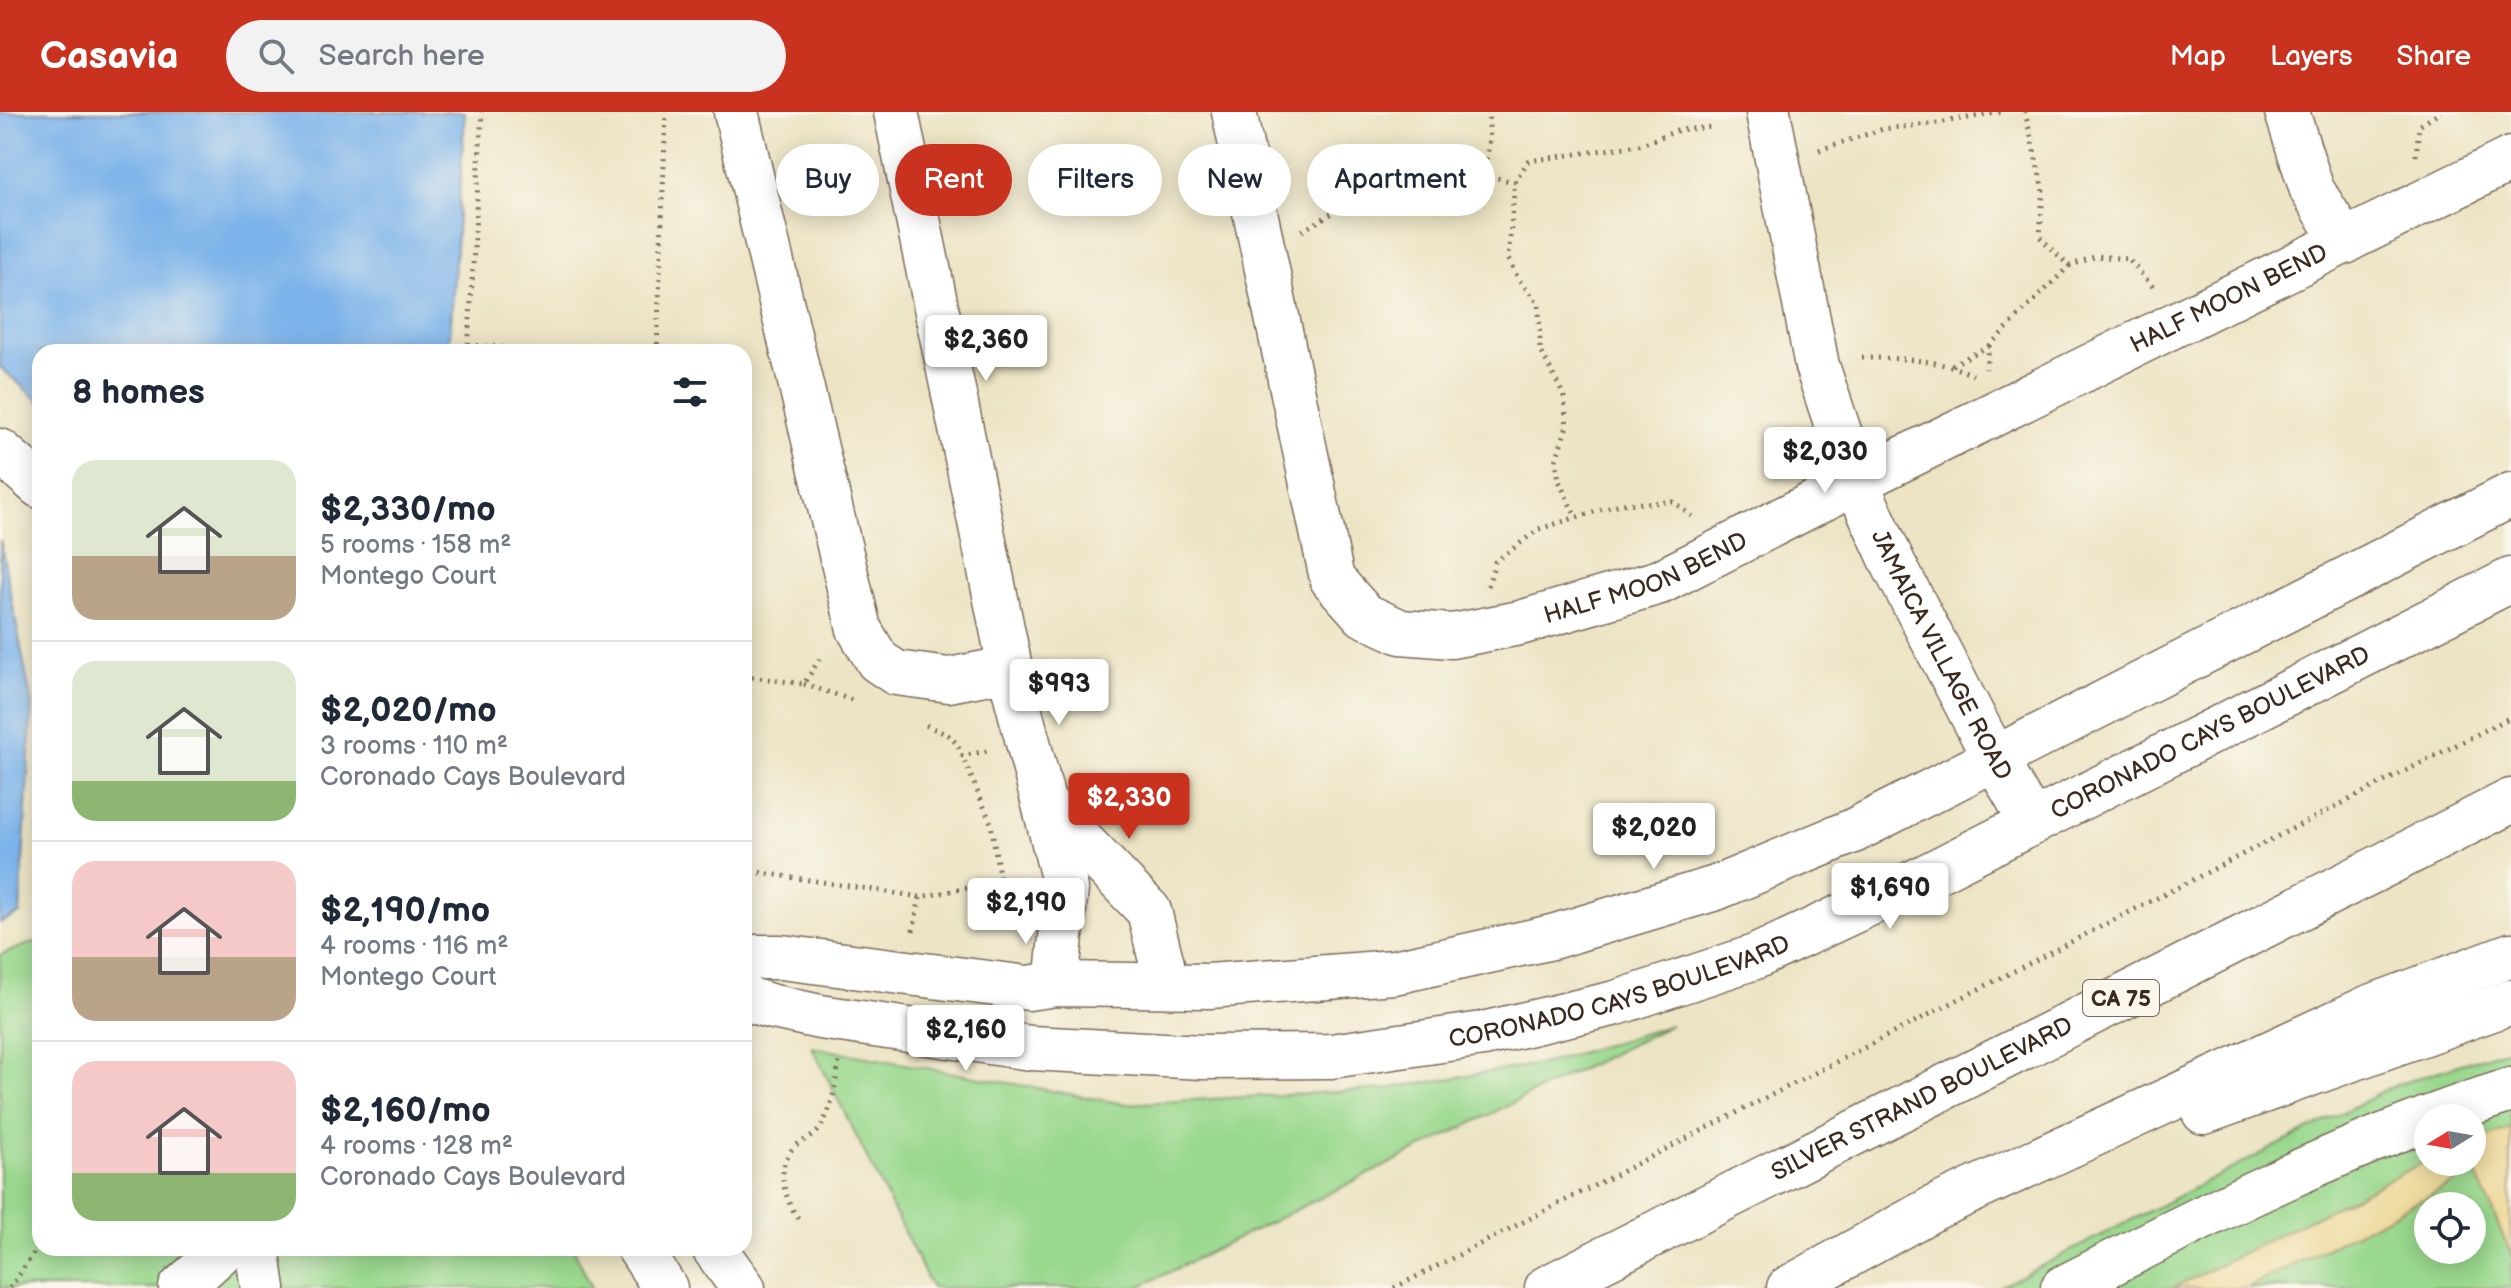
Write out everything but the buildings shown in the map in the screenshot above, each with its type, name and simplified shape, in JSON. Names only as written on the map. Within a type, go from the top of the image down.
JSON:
[{"type":"main road","points":[[736,112],[859,629],[878,661],[896,673],[949,680],[1010,668]]},
{"type":"main road","points":[[896,112],[1010,668],[1066,889],[1056,984]]},
{"type":"main road","name":"HALF MOON BEND","points":[[1234,112],[1332,579],[1364,615],[1401,632],[1452,636],[1520,623],[1660,582],[2511,159]]},
{"type":"main road","name":"JAMAICA VILLAGE ROAD","points":[[1768,112],[1817,366],[1856,482],[1894,565],[1995,759],[2032,823]]},
{"type":"main road","points":[[2287,112],[2312,190],[2345,242]]},
{"type":"main road","points":[[0,451],[32,479]]},
{"type":"main road","points":[[752,957],[781,957],[1028,988],[1056,984],[1209,986],[1394,972],[1552,937],[1716,888],[1853,831],[2511,495]]},
{"type":"main road","name":"CORONADO CAYS BOULEVARD","points":[[752,1001],[820,1017],[1031,1048],[1203,1057],[1331,1056],[1498,1031],[1616,1003],[1755,957],[1905,887],[2511,580]]},
{"type":"main road","points":[[1042,800],[1149,911],[1167,985]]},
{"type":"main road","name":"SILVER STRAND BOULEVARD","points":[[1547,1288],[2511,801]]},
{"type":"main road","points":[[1789,1288],[1934,1208],[2368,1008],[2511,955]]},
{"type":"main road","points":[[1934,1208],[2511,1002]]},
{"type":"main road","points":[[2063,1288],[2252,1192],[2356,1146],[2460,1105],[2511,1090]]},
{"type":"main road","points":[[181,1288],[216,1256]]},
{"type":"main road","points":[[258,1256],[263,1288]]},
{"type":"main road","points":[[644,1256],[665,1288]]},
{"type":"main road","points":[[720,1256],[743,1288]]},
{"type":"path","points":[[469,344],[482,112]]},
{"type":"path","points":[[657,344],[666,112]]},
{"type":"path","points":[[1488,112],[1489,144]]},
{"type":"path","points":[[1809,153],[1883,129],[2002,112]]},
{"type":"path","points":[[2025,112],[2043,189],[2040,237],[2069,266]]},
{"type":"path","points":[[2415,161],[2419,126],[2441,112]]},
{"type":"path","points":[[1576,518],[1559,481],[1556,460],[1567,426],[1564,396],[1540,349],[1539,304],[1519,280],[1508,259],[1515,182],[1528,161],[1639,145],[1679,130],[1712,127]]},
{"type":"path","points":[[1495,178],[1515,182]]},
{"type":"path","points":[[1295,235],[1327,216]]},
{"type":"path","points":[[1952,365],[1989,346],[2069,266],[2097,256],[2128,259],[2158,292]]},
{"type":"path","points":[[1849,358],[1891,358],[1952,365],[1985,381],[1989,346]]},
{"type":"path","points":[[1488,587],[1495,562],[1539,529],[1620,504],[1673,502],[1702,523]]},
{"type":"path","points":[[804,684],[822,653],[864,639]]},
{"type":"path","points":[[752,677],[804,684],[865,704]]},
{"type":"path","points":[[1394,1288],[2511,717]]},
{"type":"path","points":[[752,871],[920,897],[1000,882],[991,823],[957,744],[948,735],[910,719]]},
{"type":"path","points":[[961,756],[995,749]]},
{"type":"path","points":[[913,931],[920,897]]},
{"type":"path","points":[[798,1218],[787,1200],[783,1169],[794,1147],[819,1131],[834,1092],[841,1049]]},
{"type":"path","points":[[10,1288],[32,1256]]},
{"type":"green space","points":[[32,943],[32,1256],[577,1256],[592,1288],[0,1288],[0,955]]},
{"type":"green space","points":[[1671,1025],[1137,1288],[932,1288],[812,1047],[1124,1104],[1387,1089],[1546,1063]]},
{"type":"green space","points":[[2511,1048],[2511,1288],[1998,1288],[2396,1085]]},
{"type":"sand","points":[[2511,1128],[2511,1255],[2478,1176],[2486,1176],[2486,1138]]},
{"type":"sand","points":[[2414,1167],[2414,1176],[2468,1176],[2437,1192],[2414,1192],[2414,1203],[2247,1288],[2173,1288]]},
{"type":"water","points":[[0,112],[465,112],[450,344],[32,344],[32,395],[0,367]]},
{"type":"water","points":[[0,540],[32,704],[20,914],[0,923]]}]
